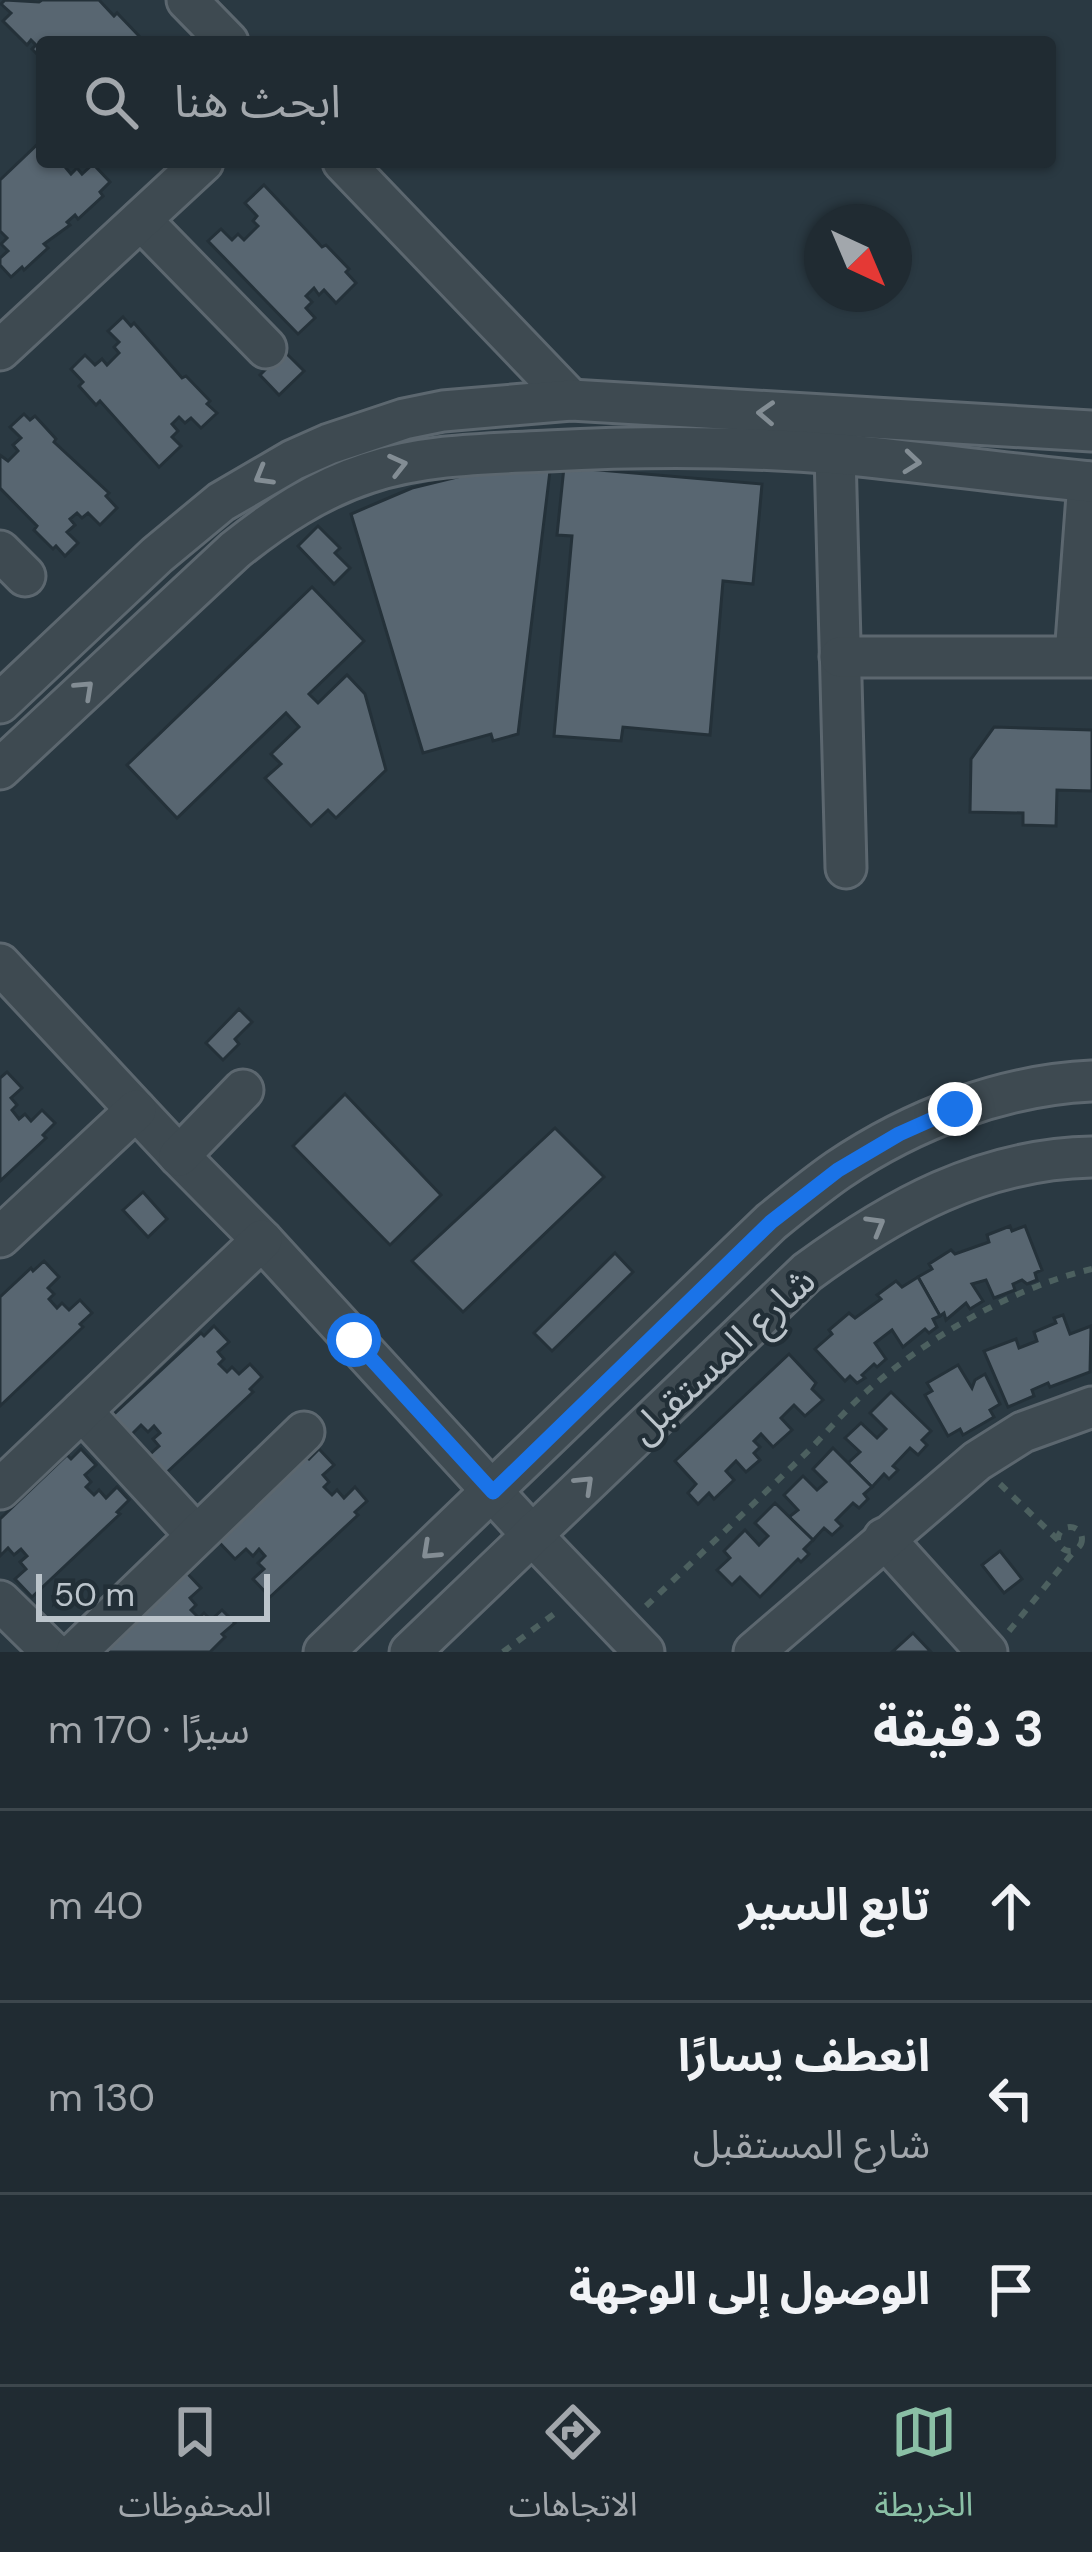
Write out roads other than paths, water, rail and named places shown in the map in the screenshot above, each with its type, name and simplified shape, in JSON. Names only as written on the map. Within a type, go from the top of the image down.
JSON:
[{"type":"street","points":[[187,0],[222,36]]},
{"type":"street","points":[[0,350],[197,168]]},
{"type":"street","points":[[349,168],[571,400]]},
{"type":"street","points":[[141,220],[266,348]]},
{"type":"street","points":[[0,703],[188,527],[221,502],[293,460],[404,419],[571,400],[1092,431]]},
{"type":"street","points":[[0,769],[235,550],[296,506],[364,474],[438,456],[642,446],[835,454],[1090,482],[1084,657],[840,657]]},
{"type":"street","points":[[835,454],[846,868]]},
{"type":"street","points":[[8,989],[136,1110],[262,1240],[633,1641]]},
{"type":"street","name":"شارع المستقبل","points":[[324,1652],[771,1222],[838,1170],[899,1134],[955,1109],[1016,1091],[1092,1081]]},
{"type":"street","points":[[179,1156],[243,1090]]},
{"type":"street","points":[[0,1237],[136,1110]]},
{"type":"street","name":"شارع المستقبل","points":[[410,1652],[807,1272],[853,1238],[950,1185],[1005,1169],[1092,1157]]},
{"type":"street","points":[[0,1489],[262,1240]]},
{"type":"street","points":[[754,1652],[977,1461],[1023,1432],[1092,1406]]},
{"type":"street","points":[[82,1411],[196,1535]]},
{"type":"street","points":[[76,1652],[304,1432]]},
{"type":"street","points":[[884,1538],[996,1644]]},
{"type":"street","points":[[0,1601],[52,1652]]}]
